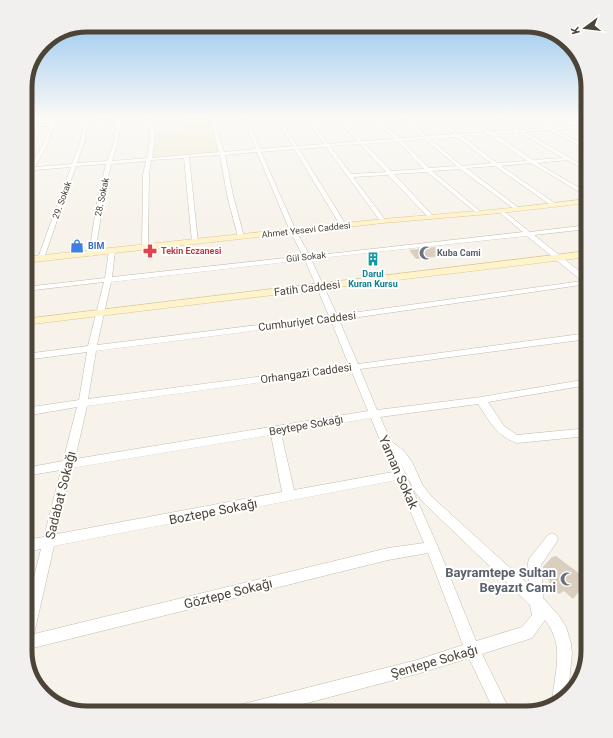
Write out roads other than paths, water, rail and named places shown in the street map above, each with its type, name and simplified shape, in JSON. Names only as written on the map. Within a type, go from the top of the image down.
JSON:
[{"type":"main road","name":"Ahmet Yesevi Caddesi","points":[[32,259],[92,254],[383,221],[501,211],[581,202]]},
{"type":"main road","name":"Fatih Caddesi","points":[[32,321],[581,255]]},
{"type":"street","points":[[33,168],[42,151]]},
{"type":"street","name":"29. Sokak","points":[[41,258],[79,151]]},
{"type":"street","name":"28. Sokak","points":[[92,254],[100,202],[113,151]]},
{"type":"street","points":[[145,248],[146,175],[151,151]]},
{"type":"street","points":[[33,168],[241,151]]},
{"type":"street","name":"Yaman Sokak","points":[[260,151],[293,231],[308,257],[386,444],[432,547],[473,651],[500,706]]},
{"type":"street","points":[[299,151],[343,226]]},
{"type":"street","points":[[333,151],[383,221]]},
{"type":"street","points":[[370,151],[431,217]]},
{"type":"street","points":[[410,151],[429,170],[478,213]]},
{"type":"street","points":[[443,151],[517,209]]},
{"type":"street","points":[[478,151],[554,205]]},
{"type":"street","points":[[517,151],[581,191]]},
{"type":"street","points":[[555,151],[581,166]]},
{"type":"street","points":[[221,153],[241,237]]},
{"type":"street","points":[[186,156],[195,242]]},
{"type":"street","points":[[350,176],[567,158]]},
{"type":"street","points":[[501,211],[581,276]]},
{"type":"street","name":"Gül Sokak","points":[[32,288],[581,228]]},
{"type":"street","name":"Sadabat Sokağı","points":[[32,612],[83,403],[92,348],[102,313],[112,251]]},
{"type":"street","name":"Cumhuriyet Caddesi","points":[[32,356],[334,318],[581,283]]},
{"type":"street","name":"Orhangazi Caddesi","points":[[32,411],[353,366],[581,337]]},
{"type":"street","name":"Beytepe Sokağı","points":[[32,471],[374,414],[481,400],[581,383]]},
{"type":"street","points":[[481,400],[503,432],[513,438],[517,439],[581,433]]},
{"type":"street","points":[[274,430],[290,496]]},
{"type":"street","points":[[386,444],[400,454],[408,465],[419,489],[428,500],[536,601],[556,622],[566,654],[561,693]]},
{"type":"street","name":"Boztepe Sokağı","points":[[32,545],[400,475]]},
{"type":"street","name":"Şentepe Sokağı","points":[[266,706],[410,669],[473,651],[527,633],[539,617],[536,601],[534,563],[552,539]]},
{"type":"street","name":"Göztepe Sokağı","points":[[32,640],[388,554],[432,547]]},
{"type":"place","name":"BIM","points":[[77,246]]},
{"type":"place","name":"Tekin Eczanesi","points":[[150,251]]},
{"type":"place","name":"Kuba Cami","points":[[426,253]]},
{"type":"place","name":"Darul Kuran Kursu","points":[[373,259]]},
{"type":"place","name":"Bayramtepe Sultan Beyazıt Cami","points":[[567,579]]}]
